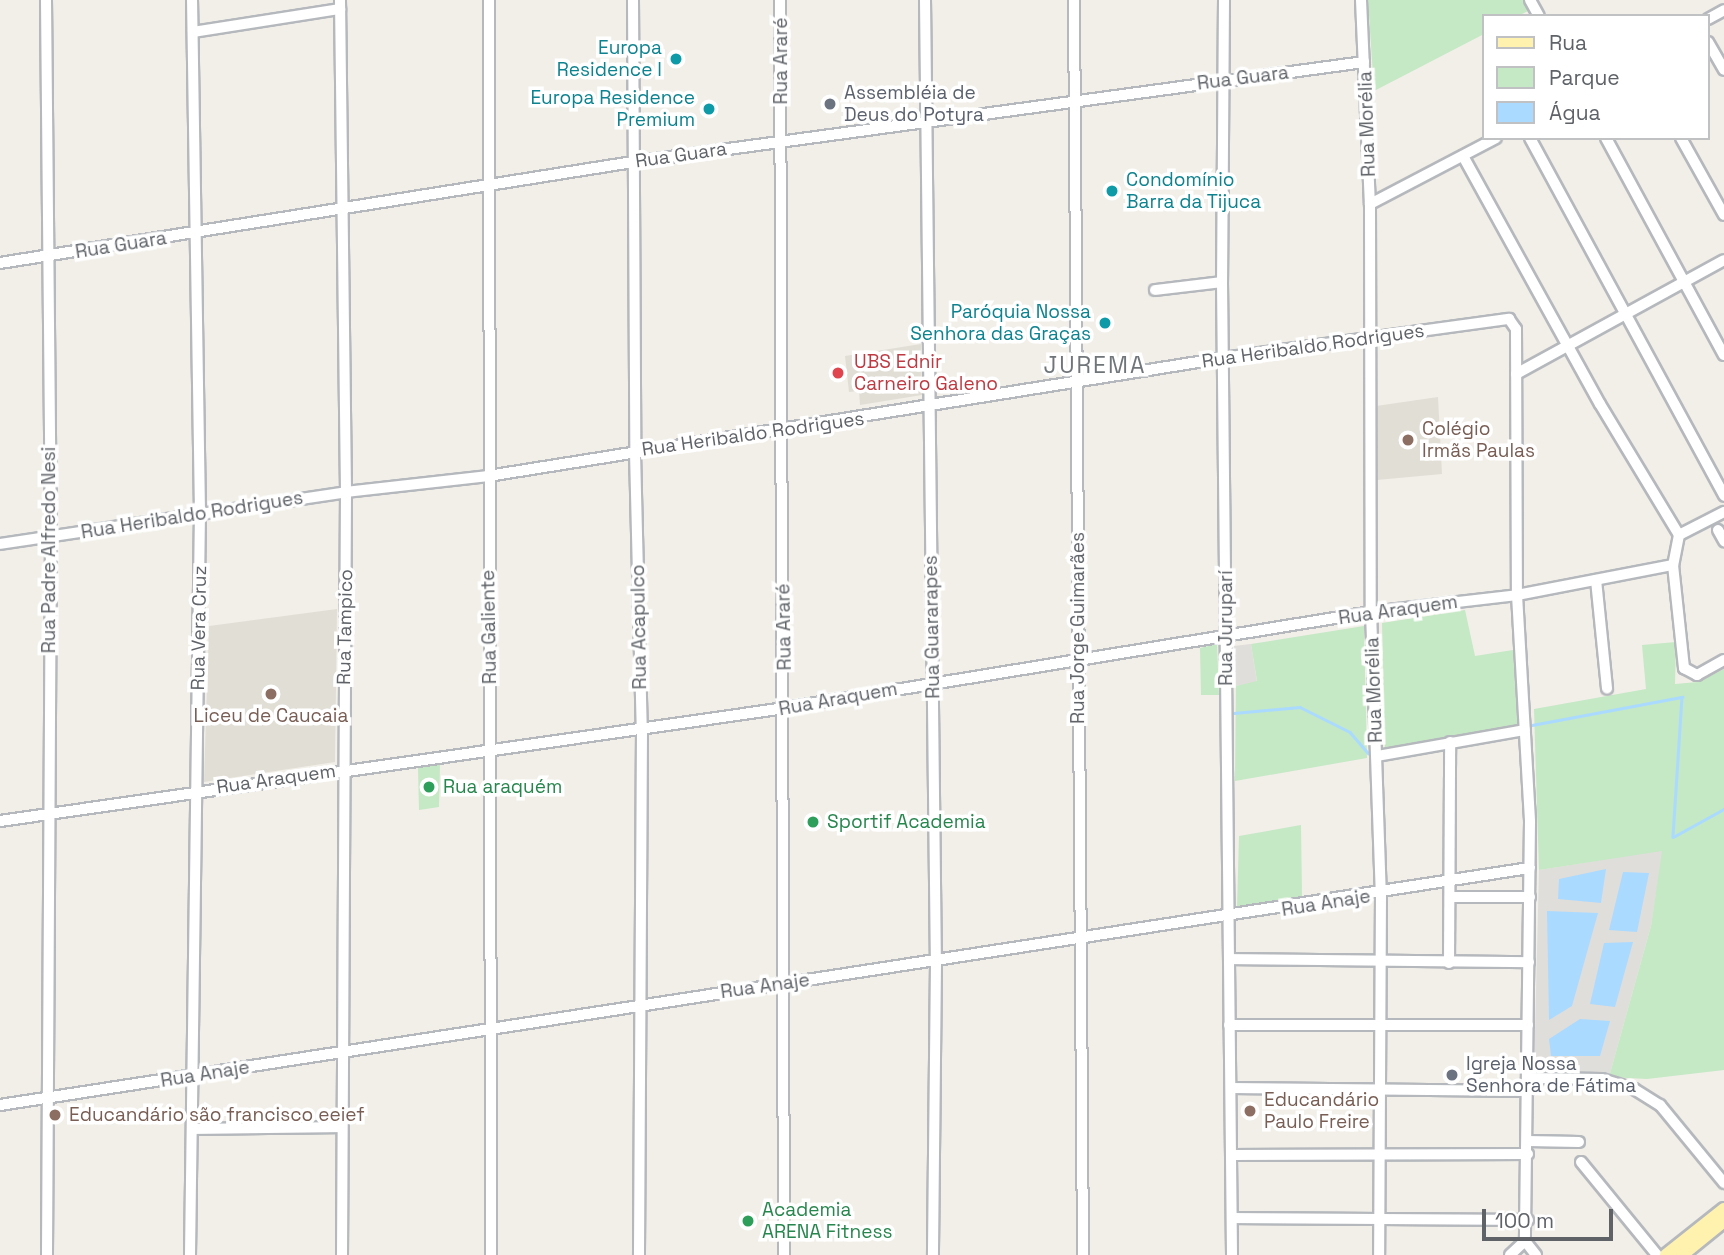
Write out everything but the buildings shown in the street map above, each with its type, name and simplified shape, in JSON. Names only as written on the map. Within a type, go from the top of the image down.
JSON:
[{"type":"main road","points":[[1666,1255],[1724,1209]]},
{"type":"main road","points":[[1682,1255],[1724,1221]]},
{"type":"street","name":"Rua Padre Alfredo Nesi","points":[[47,0],[46,257],[51,537],[47,815],[47,1255]]},
{"type":"street","name":"Rua Vera Cruz","points":[[190,1255],[195,1129],[191,1076],[200,513],[192,0]]},
{"type":"street","name":"Rua Galiente","points":[[489,0],[491,1255]]},
{"type":"street","name":"Rua Acapulco","points":[[633,0],[635,452],[642,730],[639,1255]]},
{"type":"street","name":"Rua Araré","points":[[780,0],[779,430],[785,708],[784,1255]]},
{"type":"street","name":"Rua Guararapes","points":[[925,0],[936,963],[933,1255]]},
{"type":"street","name":"Rua Jorge Guimarães","points":[[1074,0],[1076,662],[1083,941],[1083,1255]]},
{"type":"street","name":"Rua Juruparí","points":[[1224,0],[1222,282],[1232,1255]]},
{"type":"street","name":"Rua Morélia","points":[[1361,0],[1370,204],[1368,337],[1371,612],[1382,960],[1379,1255]]},
{"type":"street","points":[[193,32],[340,4]]},
{"type":"street","name":"Rua Tampico","points":[[340,4],[346,492],[342,1255]]},
{"type":"street","points":[[1710,46],[1724,71]]},
{"type":"street","name":"Rua Guara","points":[[0,263],[781,140],[1364,62]]},
{"type":"street","points":[[1370,204],[1492,140]]},
{"type":"street","points":[[1531,140],[1724,496]]},
{"type":"street","points":[[1607,140],[1724,355]]},
{"type":"street","points":[[1682,140],[1724,215]]},
{"type":"street","points":[[1463,156],[1567,345],[1679,535],[1673,565],[1684,668],[1697,674],[1724,660]]},
{"type":"street","points":[[1510,1255],[1525,1241],[1528,1220],[1530,868],[1517,594],[1516,374],[1624,313],[1723,263]]},
{"type":"street","points":[[1155,290],[1222,282]]},
{"type":"street","name":"Rua Heribaldo Rodrigues","points":[[0,544],[346,492],[488,476],[930,408],[1223,358],[1505,318],[1516,329],[1516,374]]},
{"type":"street","points":[[1679,535],[1724,513]]},
{"type":"street","points":[[1718,530],[1724,541]]},
{"type":"street","name":"Rua Araquem","points":[[0,821],[491,747],[642,730],[933,681],[1226,639],[1371,612],[1517,594],[1673,565]]},
{"type":"street","points":[[1596,580],[1607,688]]},
{"type":"street","points":[[1377,756],[1525,730]]},
{"type":"street","points":[[1449,963],[1450,742]]},
{"type":"street","name":"Rua Anaje","points":[[0,1105],[342,1054],[640,1004],[1083,941],[1530,868]]},
{"type":"street","points":[[1450,897],[1530,897]]},
{"type":"street","points":[[1229,959],[1529,962]]},
{"type":"street","points":[[1229,1024],[1528,1025]]},
{"type":"street","points":[[1528,1078],[1602,1079],[1634,1089],[1660,1105],[1724,1183]]},
{"type":"street","points":[[1231,1088],[1528,1091]]},
{"type":"street","points":[[195,1129],[341,1127]]},
{"type":"street","points":[[1528,1140],[1579,1142]]},
{"type":"street","points":[[1231,1155],[1528,1154]]},
{"type":"street","points":[[1581,1162],[1657,1255]]},
{"type":"street","points":[[1232,1218],[1528,1220]]},
{"type":"street","points":[[1525,1241],[1536,1255]]},
{"type":"shaded area","points":[[921,344],[922,395],[860,405],[859,391],[849,392],[845,356]]},
{"type":"shaded area","name":"Colégio Irmãs Paulas","points":[[1438,397],[1442,474],[1377,480],[1376,406]]},
{"type":"shaded area","name":"Liceu de Caucaia","points":[[337,609],[335,762],[204,782],[209,626]]},
{"type":"shaded area","points":[[1251,644],[1257,682],[1236,686],[1234,646]]},
{"type":"shaded area","points":[[1663,850],[1651,926],[1609,1077],[1534,1074],[1539,870]]},
{"type":"green space","points":[[1368,0],[1524,0],[1530,10],[1522,14],[1482,14],[1482,35],[1374,91]]},
{"type":"green space","points":[[1465,610],[1475,656],[1513,650],[1518,735],[1385,752],[1382,623]]},
{"type":"green space","points":[[1364,626],[1367,758],[1235,781],[1236,686],[1257,681],[1251,644]]},
{"type":"green space","points":[[1676,642],[1675,684],[1698,682],[1724,669],[1724,1070],[1647,1079],[1609,1077],[1651,926],[1662,851],[1539,870],[1534,709],[1646,689],[1642,645]]},
{"type":"green space","points":[[1217,644],[1219,695],[1201,695],[1200,648]]},
{"type":"green space","name":"Rua araquém","points":[[440,764],[439,807],[419,810],[418,767]]},
{"type":"green space","points":[[1301,825],[1302,899],[1237,908],[1239,836]]},
{"type":"water","points":[[1606,869],[1601,903],[1558,899],[1559,879]]},
{"type":"water","points":[[1623,872],[1649,873],[1637,932],[1609,930]]},
{"type":"water","points":[[1547,911],[1598,913],[1572,1006],[1549,1020]]},
{"type":"water","points":[[1633,942],[1615,1007],[1590,1004],[1604,943]]},
{"type":"water","points":[[1580,1019],[1610,1021],[1600,1056],[1551,1056],[1549,1039]]},
{"type":"waterway","points":[[1532,725],[1682,697],[1673,837],[1724,809]]},
{"type":"waterway","points":[[1234,713],[1300,707],[1350,732],[1368,753]]},
{"type":"waterway","points":[[1405,746],[1517,726]]},
{"type":"place","name":"Europa Residence I","points":[[676,59]]},
{"type":"place","name":"Assembléia de Deus do Potyra","points":[[830,104]]},
{"type":"place","name":"Europa Residence Premium","points":[[709,109]]},
{"type":"place","name":"Condomínio Barra da Tijuca","points":[[1112,191]]},
{"type":"place","name":"Paróquia Nossa Senhora das Graças","points":[[1105,323]]},
{"type":"place","name":"UBS Ednir Carneiro Galeno","points":[[838,373]]},
{"type":"place","name":"Colégio Irmãs Paulas","points":[[1408,440]]},
{"type":"place","name":"Liceu de Caucaia","points":[[271,694]]},
{"type":"place","name":"Rua araquém","points":[[429,787]]},
{"type":"place","name":"Sportif Academia","points":[[813,822]]},
{"type":"place","name":"Igreja Nossa Senhora de Fátima","points":[[1452,1075]]},
{"type":"place","name":"Educandário Paulo Freire","points":[[1250,1111]]},
{"type":"place","name":"Educandário são francisco eeief","points":[[55,1115]]},
{"type":"place","name":"Academia ARENA Fitness","points":[[748,1221]]},
{"type":"district","name":"JUREMA","points":[[1095,365]]}]
